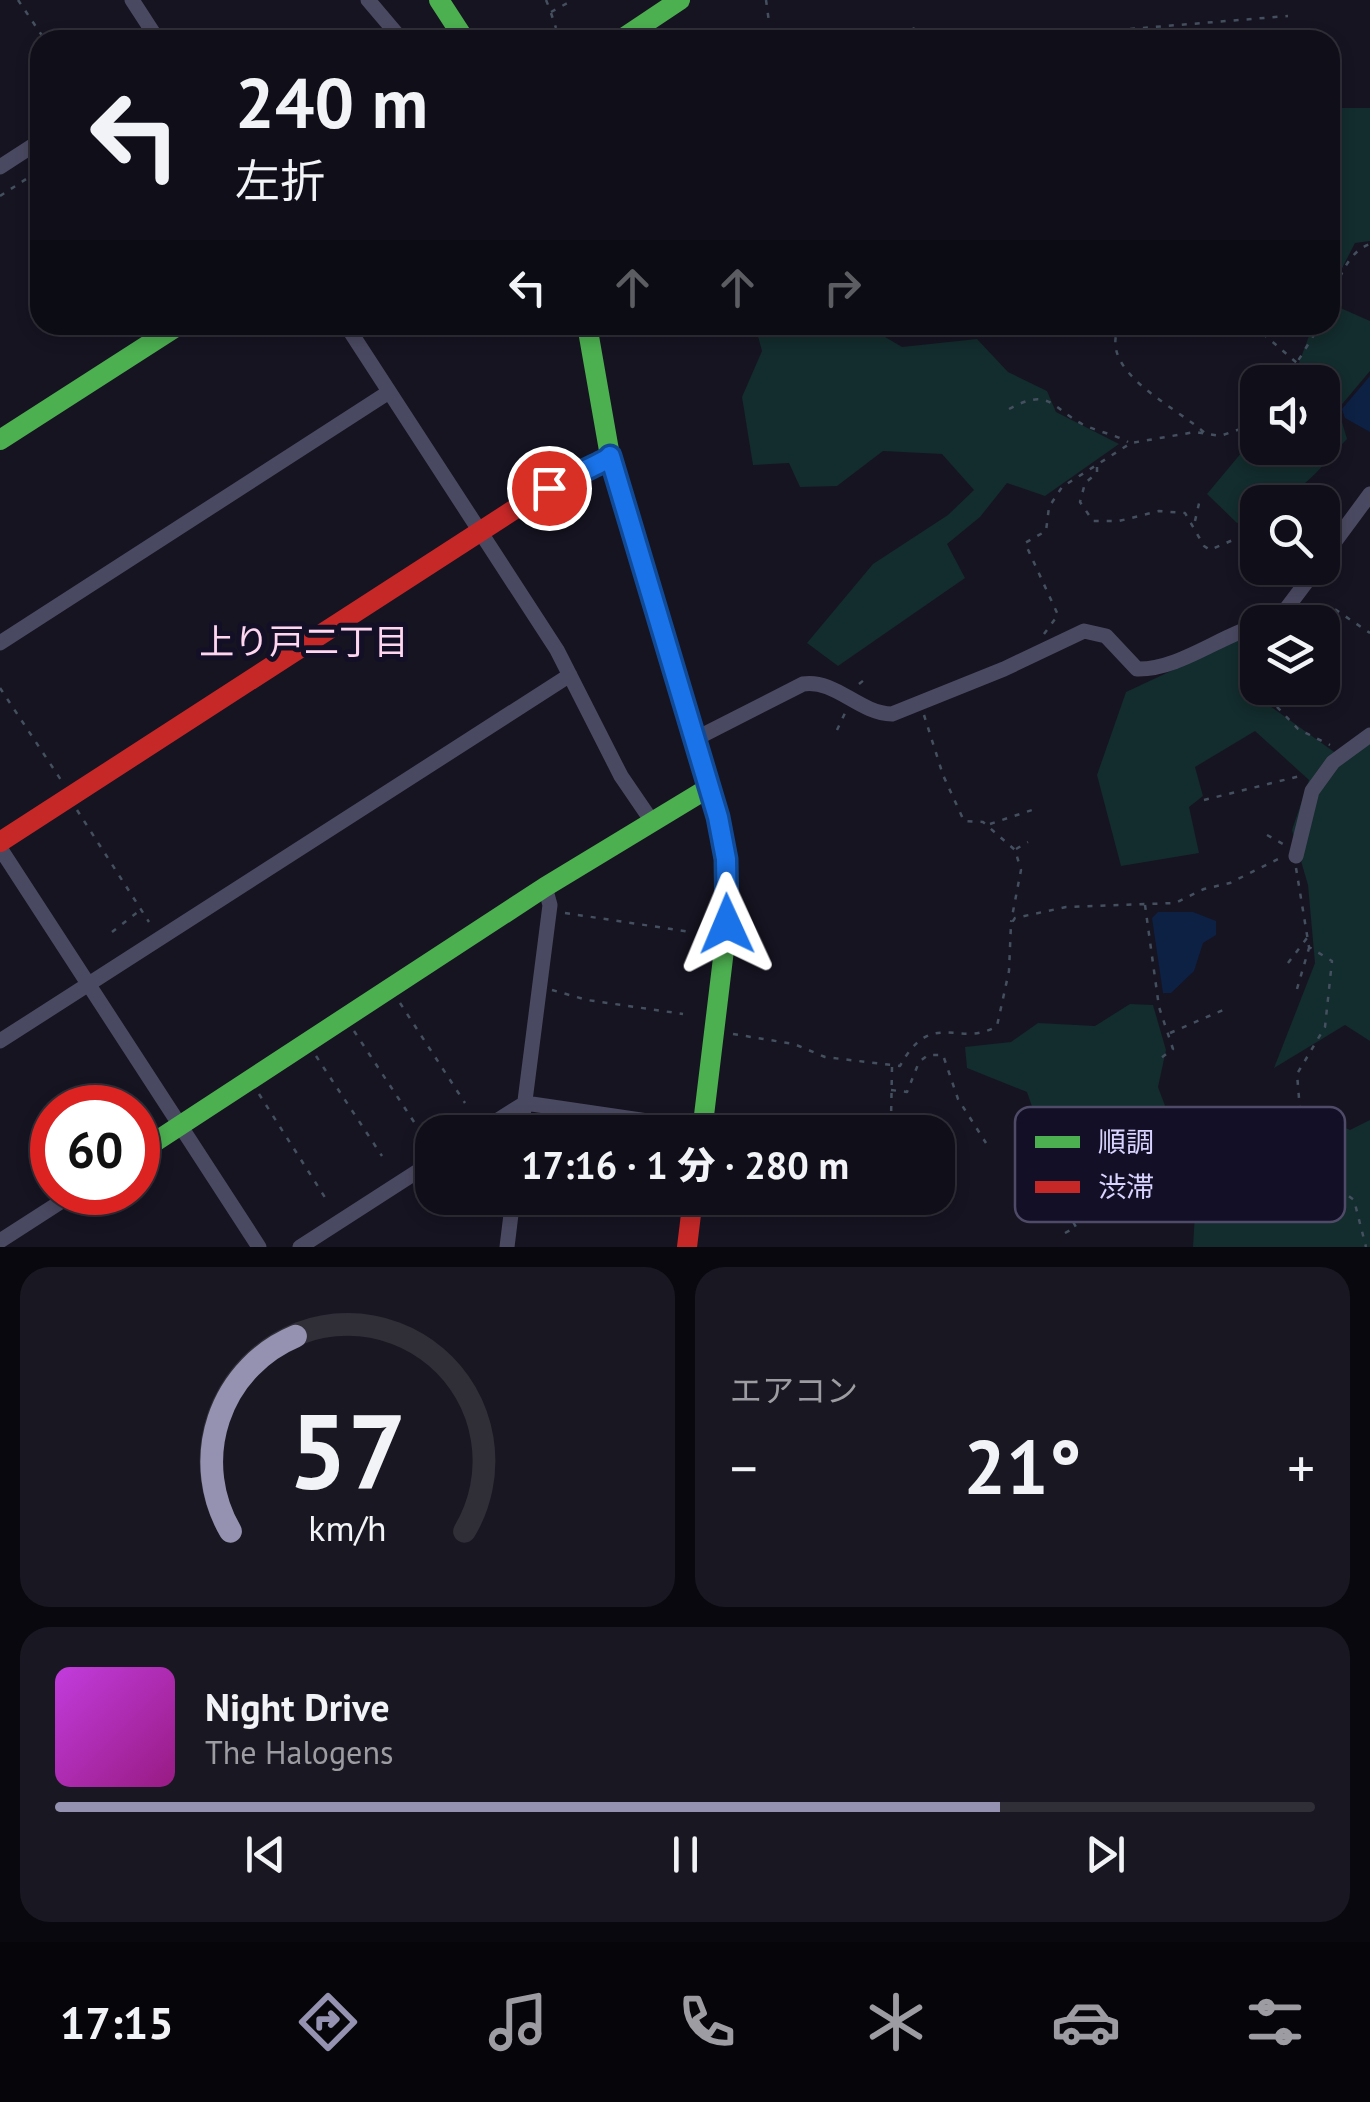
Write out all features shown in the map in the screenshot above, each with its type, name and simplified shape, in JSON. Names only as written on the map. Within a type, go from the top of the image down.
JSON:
[{"type":"street","points":[[132,0],[152,30]]},
{"type":"street","points":[[368,0],[394,30]]},
{"type":"street","points":[[438,0],[458,30]]},
{"type":"street","points":[[635,30],[680,0]]},
{"type":"street","points":[[0,167],[30,148]]},
{"type":"street","points":[[0,440],[164,335]]},
{"type":"street","points":[[352,335],[570,675],[621,776],[651,820]]},
{"type":"street","points":[[588,335],[610,456],[710,787],[726,859],[717,1032],[704,1115]]},
{"type":"street","points":[[0,643],[388,392]]},
{"type":"street","points":[[259,1247],[0,845],[66,789],[576,471],[604,464],[610,456]]},
{"type":"street","points":[[1340,535],[1370,494]]},
{"type":"street","points":[[1288,605],[1304,585]]},
{"type":"street","points":[[694,738],[803,684],[820,683],[878,714],[892,714],[1074,634],[1096,631],[1106,636],[1138,669],[1157,670],[1240,634]]},
{"type":"street","points":[[0,1042],[570,675]]},
{"type":"street","points":[[1296,855],[1306,806],[1322,775],[1342,754],[1370,735]]},
{"type":"street","points":[[160,1137],[545,887],[710,787]]},
{"type":"street","points":[[523,1115],[550,909],[545,887]]},
{"type":"street","points":[[506,1115],[524,1104],[597,1115]]},
{"type":"street","points":[[300,1247],[415,1173]]},
{"type":"street","points":[[0,1241],[40,1215]]},
{"type":"street","points":[[507,1247],[511,1215]]},
{"type":"street","points":[[687,1247],[691,1215]]},
{"type":"path","points":[[18,0],[38,30]]},
{"type":"path","points":[[546,0],[556,28]]},
{"type":"path","points":[[550,12],[573,0]]},
{"type":"path","points":[[766,0],[768,22]]},
{"type":"path","points":[[1117,30],[1288,16]]},
{"type":"path","points":[[910,30],[920,26]]},
{"type":"path","points":[[0,196],[30,176]]},
{"type":"path","points":[[1340,278],[1361,247],[1370,244]]},
{"type":"path","points":[[1340,268],[1345,267]]},
{"type":"path","points":[[1116,335],[1113,341],[1121,368],[1207,434]]},
{"type":"path","points":[[1265,335],[1297,363],[1314,335]]},
{"type":"path","points":[[1009,409],[1028,400],[1047,400],[1083,424],[1131,442]]},
{"type":"path","points":[[1046,648],[1043,637],[1058,615],[1025,544],[1046,531],[1054,496],[1131,442],[1195,432],[1220,436],[1240,429]]},
{"type":"path","points":[[1095,466],[1098,473],[1085,483],[1080,502],[1093,521],[1119,521],[1160,511],[1185,513],[1210,550],[1240,537]]},
{"type":"path","points":[[1193,522],[1198,518],[1200,499]]},
{"type":"path","points":[[1340,613],[1370,632]]},
{"type":"path","points":[[0,688],[150,922]]},
{"type":"path","points":[[837,730],[850,701]]},
{"type":"path","points":[[717,1032],[794,1044],[824,1056],[900,1066],[910,1047],[931,1033],[981,1033],[996,1026],[1010,970],[1011,924],[1021,870],[1015,850],[989,826],[977,820],[964,821],[918,704]]},
{"type":"path","points":[[1276,705],[1298,729],[1342,754]]},
{"type":"path","points":[[1204,800],[1258,789],[1288,778],[1322,775]]},
{"type":"path","points":[[989,826],[1032,810]]},
{"type":"path","points":[[1266,835],[1296,855],[1309,947],[1298,990]]},
{"type":"path","points":[[1015,850],[1028,842]]},
{"type":"path","points":[[1011,924],[1022,914],[1066,907],[1175,903],[1296,855]]},
{"type":"path","points":[[1144,904],[1159,1006],[1172,1053],[1158,1061]]},
{"type":"path","points":[[112,932],[141,909]]},
{"type":"path","points":[[550,909],[572,916],[692,932]]},
{"type":"path","points":[[1288,964],[1307,938]]},
{"type":"path","points":[[1300,1107],[1297,1074],[1325,1027],[1332,961],[1309,947]]},
{"type":"path","points":[[540,986],[587,1000],[683,1014]]},
{"type":"path","points":[[390,988],[465,1102]]},
{"type":"path","points":[[1168,1034],[1224,1010]]},
{"type":"path","points":[[345,1017],[415,1123]]},
{"type":"path","points":[[306,1042],[382,1156]]},
{"type":"path","points":[[891,1090],[907,1092],[919,1062],[928,1055],[942,1055],[958,1099],[986,1143]]},
{"type":"path","points":[[892,1066],[892,1115]]},
{"type":"path","points":[[250,1079],[326,1198]]},
{"type":"path","points":[[1345,1193],[1360,1210],[1366,1247]]},
{"type":"path","points":[[1064,1234],[1076,1227],[1073,1222]]},
{"type":"green space","points":[[1340,108],[1370,108],[1370,241],[1355,243],[1340,272]]},
{"type":"green space","points":[[1340,308],[1370,321],[1370,371],[1340,407],[1340,365],[1298,365],[1309,335],[1340,335]]},
{"type":"green space","points":[[758,335],[882,335],[902,347],[977,339],[1008,372],[1047,391],[1056,412],[1119,444],[1045,496],[1007,483],[980,517],[947,544],[965,578],[838,666],[807,643],[873,564],[948,515],[974,490],[942,454],[883,451],[837,486],[800,487],[789,463],[753,465],[742,397],[762,351]]},
{"type":"green space","points":[[1340,416],[1347,439],[1340,447]]},
{"type":"green space","points":[[1240,454],[1240,465],[1323,465],[1302,485],[1240,485],[1237,523],[1207,494]]},
{"type":"green space","points":[[1240,639],[1240,705],[1269,705],[1344,759],[1370,739],[1370,1041],[1345,1025],[1274,1068],[1315,963],[1308,885],[1292,830],[1309,780],[1255,731],[1195,767],[1203,796],[1189,807],[1199,853],[1121,866],[1097,775],[1126,692]]},
{"type":"green space","points":[[1130,1004],[1153,1005],[1166,1050],[1158,1087],[1166,1107],[1032,1107],[1027,1092],[967,1068],[965,1047],[1011,1042],[1038,1023],[1095,1026]]},
{"type":"green space","points":[[1370,1120],[1370,1247],[1193,1247],[1194,1222],[1345,1222],[1345,1128],[1350,1130]]},
{"type":"water","points":[[1370,376],[1370,432],[1345,418],[1342,409]]},
{"type":"water","points":[[1158,912],[1193,912],[1216,921],[1216,935],[1203,943],[1194,971],[1171,993],[1163,993],[1152,918]]},
{"type":"traffic: fast","points":[[439,0],[458,30]]},
{"type":"traffic: fast","points":[[635,30],[680,0]]},
{"type":"traffic: fast","points":[[0,440],[163,335]]},
{"type":"traffic: fast","points":[[589,335],[610,456],[710,787],[725,859],[727,925],[704,1115]]},
{"type":"traffic: fast","points":[[160,1139],[545,887],[710,787]]},
{"type":"traffic: jam","points":[[0,842],[549,487],[610,456]]},
{"type":"traffic: jam","points":[[687,1247],[691,1215]]},
{"type":"district","name":"上り戸二丁目","points":[[304,641]]},
{"type":"route","points":[[549,488],[576,471],[604,464],[610,456],[718,817],[726,859],[727,924]]}]
